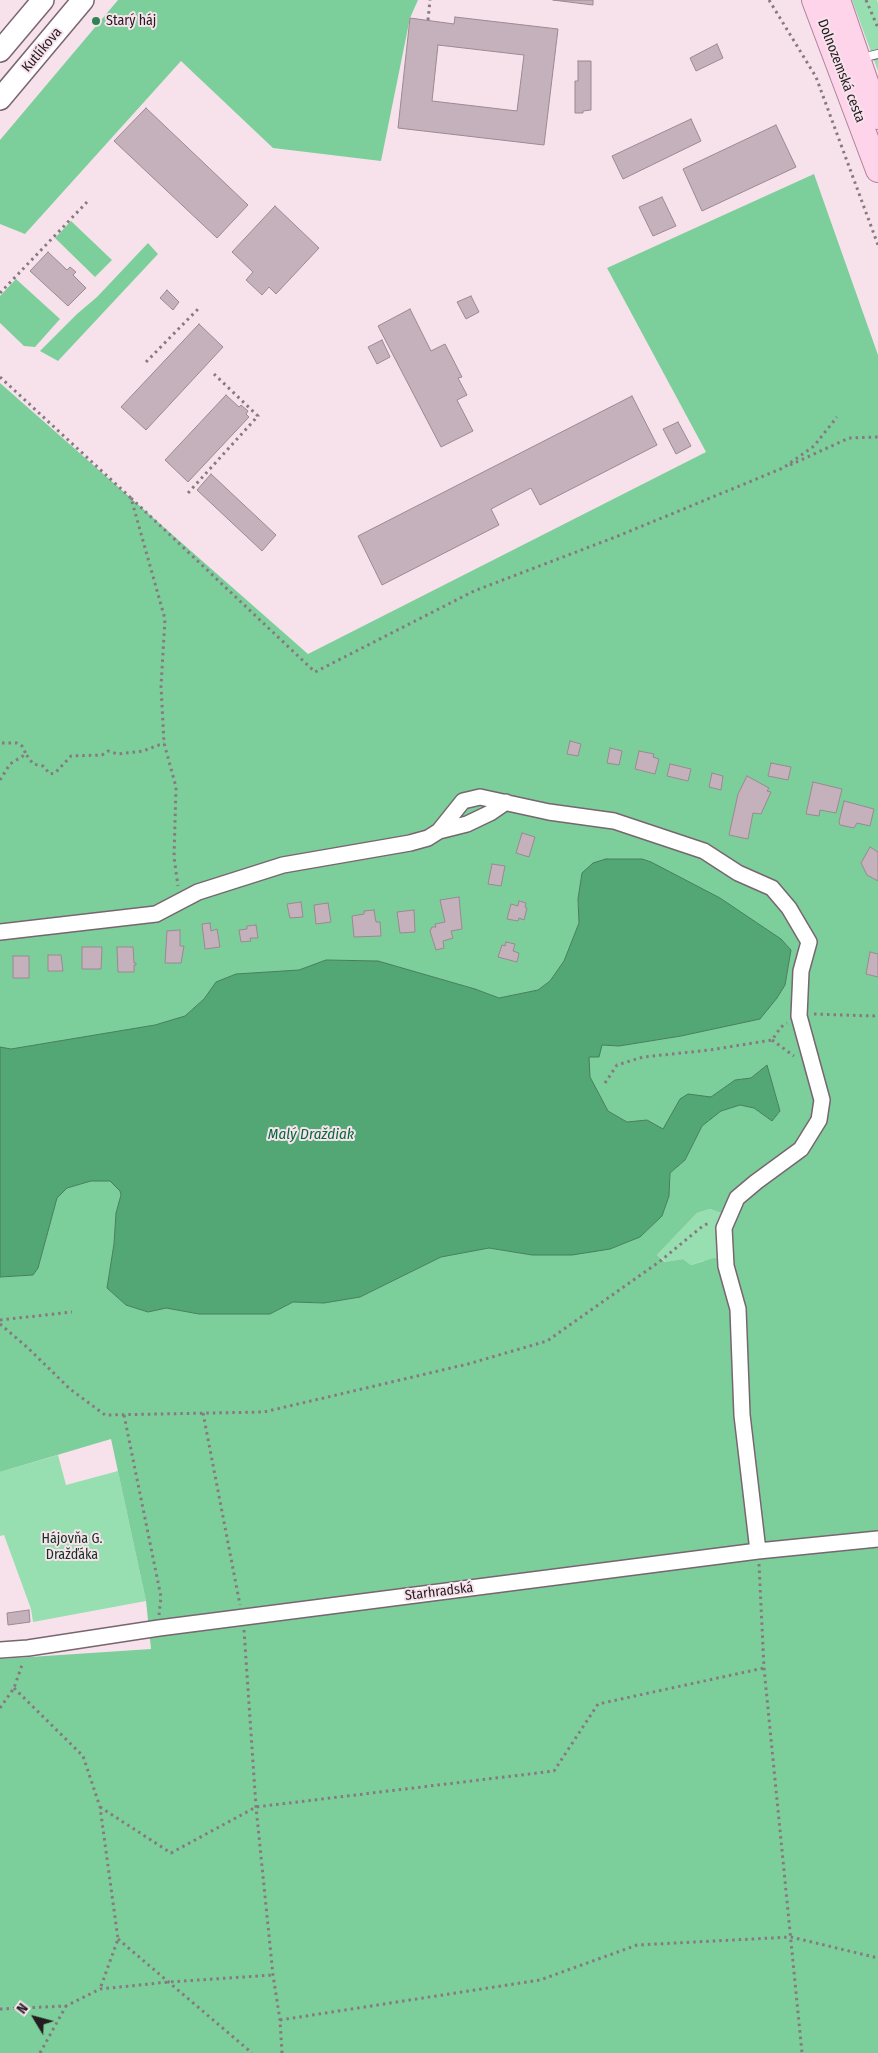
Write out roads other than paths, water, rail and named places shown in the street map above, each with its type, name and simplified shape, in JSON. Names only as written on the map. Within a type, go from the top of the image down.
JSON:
[{"type":"main road","name":"Kutlíkova","points":[[0,99],[84,0]]},
{"type":"main road","name":"Dolnozemská cesta","points":[[814,0],[878,170]]},
{"type":"main road","name":"Dolnozemská cesta","points":[[838,0],[868,56],[878,117]]},
{"type":"main road","points":[[0,51],[39,2]]},
{"type":"street","points":[[0,932],[156,914],[198,892],[283,865],[410,843],[428,838],[439,831],[464,801],[480,797],[549,812],[614,821],[704,851],[738,873],[772,888],[789,908],[809,942],[801,971],[799,1016],[822,1100],[819,1120],[801,1150],[737,1198],[724,1228],[726,1266],[738,1309],[742,1415],[758,1551]]},
{"type":"street","points":[[439,831],[467,824],[490,813],[506,802]]},
{"type":"street","name":"Starhradská","points":[[0,1650],[28,1648],[159,1628],[758,1551],[878,1539]]},
{"type":"water","name":"Malý Draždiak","points":[[606,859],[642,859],[651,862],[720,898],[781,939],[791,950],[785,985],[760,1019],[681,1036],[619,1046],[602,1045],[599,1057],[589,1057],[590,1077],[608,1111],[627,1122],[647,1120],[663,1129],[680,1099],[688,1094],[711,1097],[735,1080],[751,1078],[767,1065],[780,1111],[772,1121],[754,1108],[740,1105],[721,1111],[702,1126],[685,1160],[670,1173],[669,1196],[662,1216],[640,1237],[610,1249],[572,1255],[532,1255],[489,1248],[441,1257],[360,1297],[324,1303],[293,1302],[270,1314],[199,1314],[166,1308],[148,1312],[126,1305],[107,1288],[114,1244],[116,1213],[121,1195],[120,1191],[110,1181],[91,1181],[67,1188],[57,1198],[38,1268],[33,1275],[0,1277],[0,1047],[11,1049],[155,1025],[185,1016],[204,999],[216,982],[236,974],[299,970],[326,960],[378,961],[475,989],[499,998],[538,990],[550,981],[564,961],[579,923],[578,899],[582,873],[593,863]]},
{"type":"place","name":"Starý háj","points":[[96,21]]},
{"type":"park label","name":"Hájovňa G. Dražďáka","points":[[72,1548]]}]
